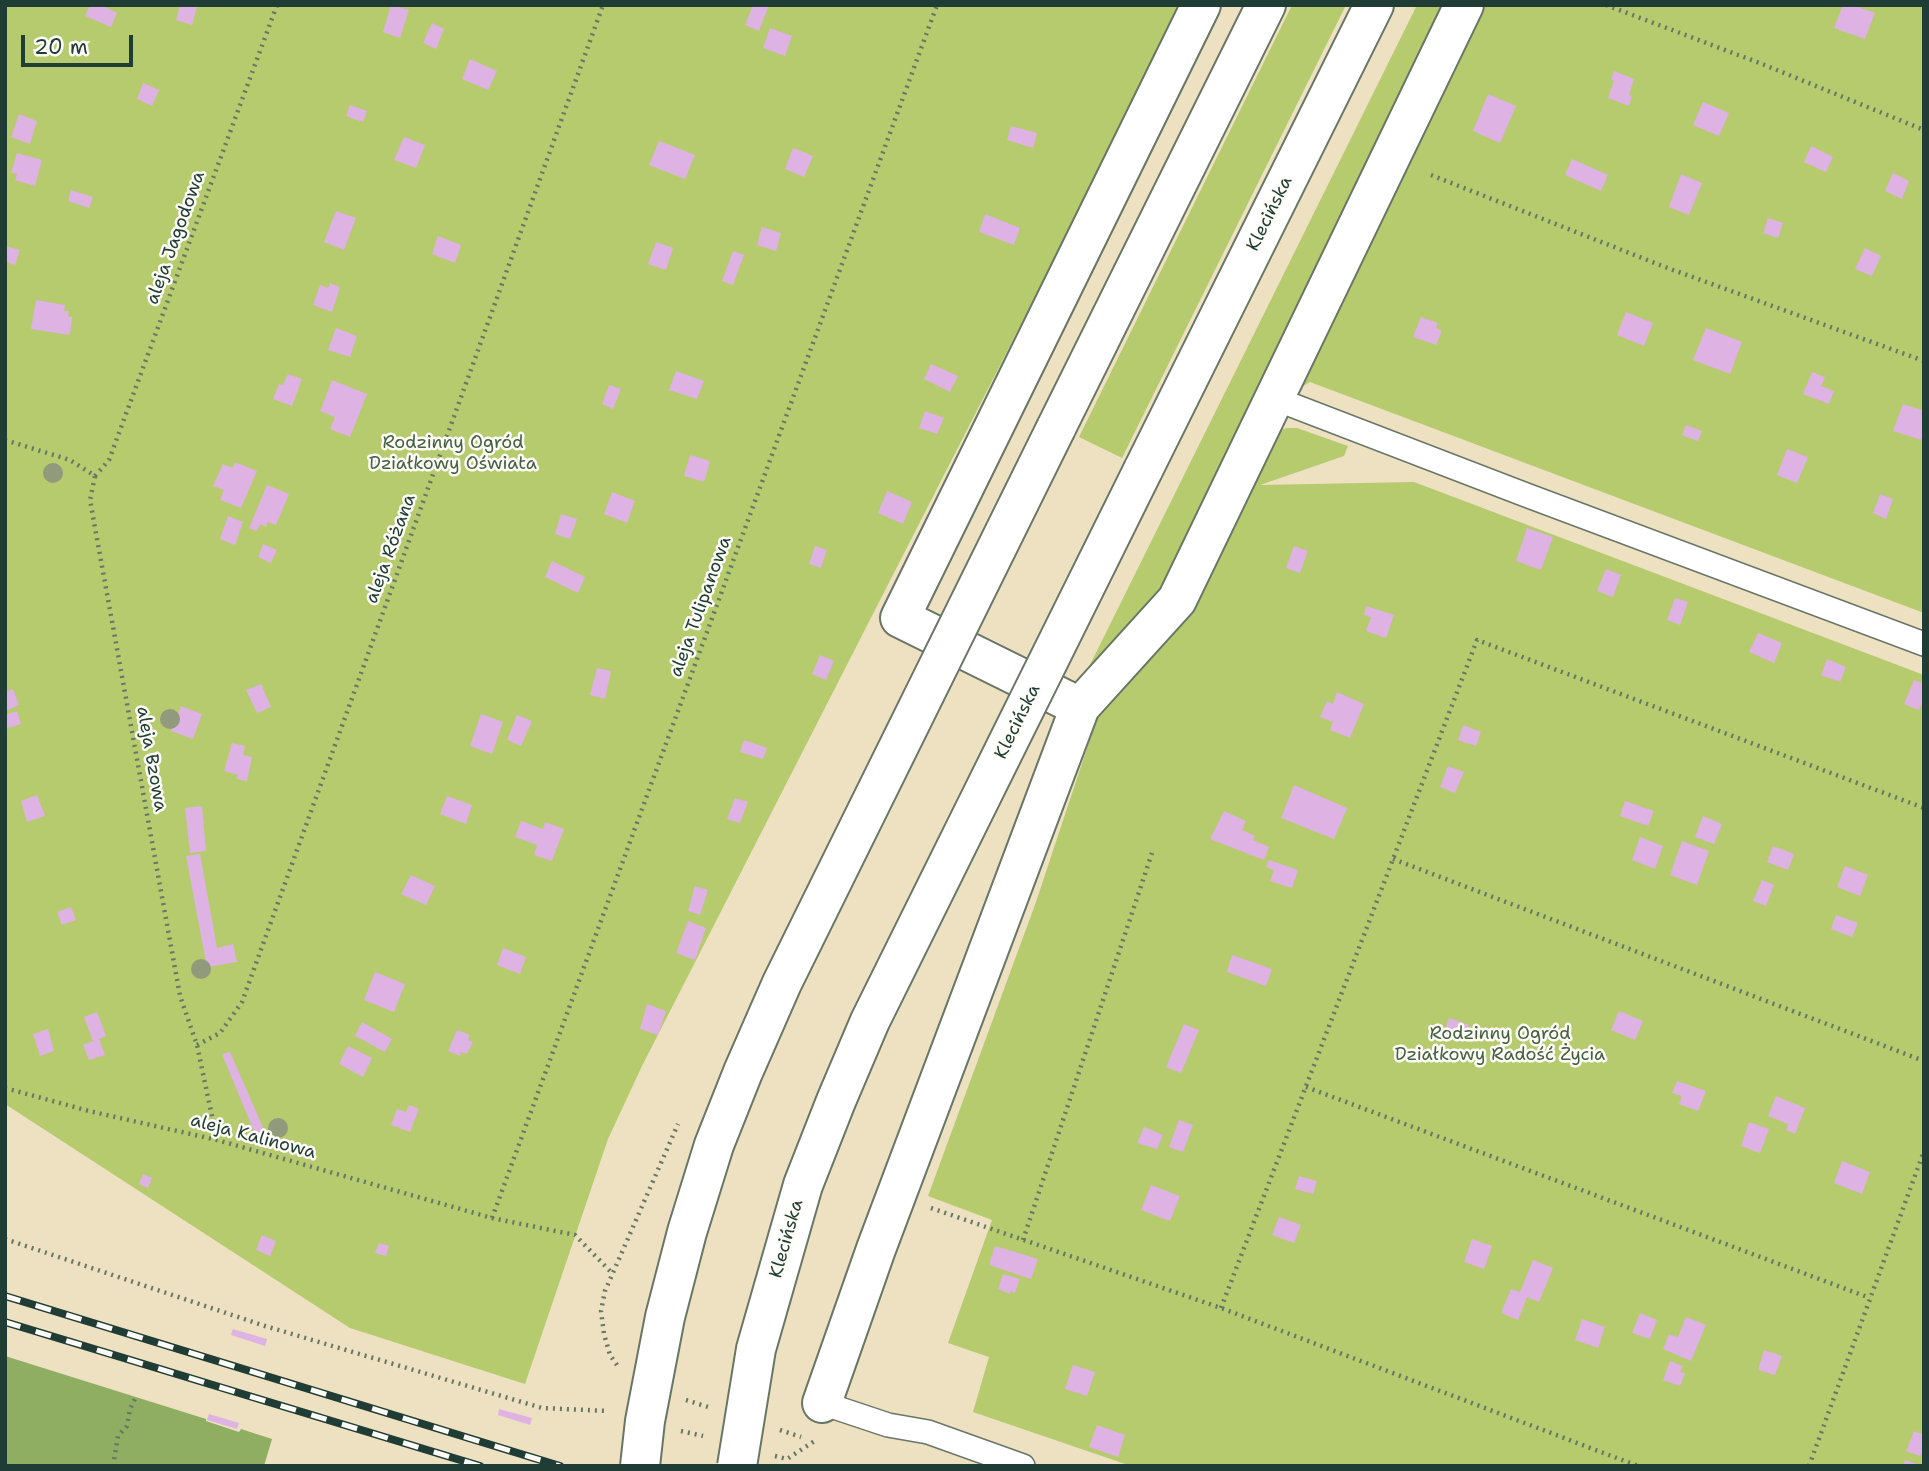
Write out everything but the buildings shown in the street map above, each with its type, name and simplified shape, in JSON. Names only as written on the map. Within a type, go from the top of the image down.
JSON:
[{"type":"main road","points":[[1080,707],[900,618],[1201,5]]},
{"type":"main road","points":[[640,1466],[656,1359],[674,1280],[715,1145],[743,1072],[782,983],[1266,5]]},
{"type":"main road","name":"Klecińska","points":[[737,1466],[756,1349],[803,1185],[870,1021],[1374,5]]},
{"type":"main road","points":[[822,1403],[1080,707],[1177,600],[1464,5]]},
{"type":"lane","points":[[1276,399],[1924,644]]},
{"type":"lane","points":[[822,1403],[888,1425],[928,1432],[1023,1466]]},
{"type":"path","name":"aleja Jagodowa","points":[[95,476],[109,460],[277,5]]},
{"type":"path","name":"aleja Różana","points":[[197,1045],[220,1033],[242,1002],[603,5]]},
{"type":"path","name":"aleja Tulipanowa","points":[[492,1218],[937,5]]},
{"type":"path","points":[[1606,5],[1762,64],[1924,130]]},
{"type":"path","points":[[1431,175],[1665,267],[1924,361]]},
{"type":"path","points":[[5,440],[70,460],[95,476]]},
{"type":"path","name":"aleja Bzowa","points":[[95,476],[90,500],[180,996],[197,1045],[217,1140]]},
{"type":"path","points":[[1221,1308],[1477,640],[1924,808]]},
{"type":"path","points":[[1023,1240],[1153,850]]},
{"type":"path","points":[[1393,859],[1924,1061]]},
{"type":"path","points":[[1306,1087],[1870,1298]]},
{"type":"path","name":"aleja Kalinowa","points":[[5,1088],[89,1111],[217,1140],[492,1218],[575,1235],[611,1272]]},
{"type":"path","points":[[1808,1466],[1924,1152]]},
{"type":"path","points":[[897,1196],[1221,1308],[1638,1466]]},
{"type":"path","points":[[5,1239],[253,1322],[542,1408],[602,1409],[615,1413]]},
{"type":"path","points":[[113,1466],[118,1436],[127,1426],[136,1396]]},
{"type":"path","points":[[668,1427],[708,1438]]},
{"type":"path","points":[[774,1456],[787,1459],[816,1441]]},
{"type":"green space","name":"Rodzinny Ogród Działkowy Oświata","points":[[5,5],[1180,5],[1133,105],[642,1066],[608,1139],[525,1384],[350,1328],[5,1104]]},
{"type":"green space","points":[[1292,5],[1346,5],[1122,458],[1079,437]]},
{"type":"green space","points":[[1417,5],[1450,5],[1172,582],[1083,679]]},
{"type":"green space","points":[[1480,5],[1924,5],[1924,613],[1310,382],[1300,388]]},
{"type":"green space","name":"Rodzinny Ogród Działkowy Radość Życia","points":[[1297,428],[1348,446],[1344,456],[1260,485],[1414,482],[1924,675],[1924,1466],[1131,1466],[973,1412],[989,1357],[948,1343],[992,1220],[928,1196],[1036,902],[1099,712],[1277,431]]},
{"type":"green space","points":[[5,1356],[206,1419],[239,1432],[241,1429],[272,1439],[264,1466],[5,1466]]},
{"type":"railway","points":[[5,1296],[560,1466]]},
{"type":"railway","points":[[5,1322],[480,1466]]}]
